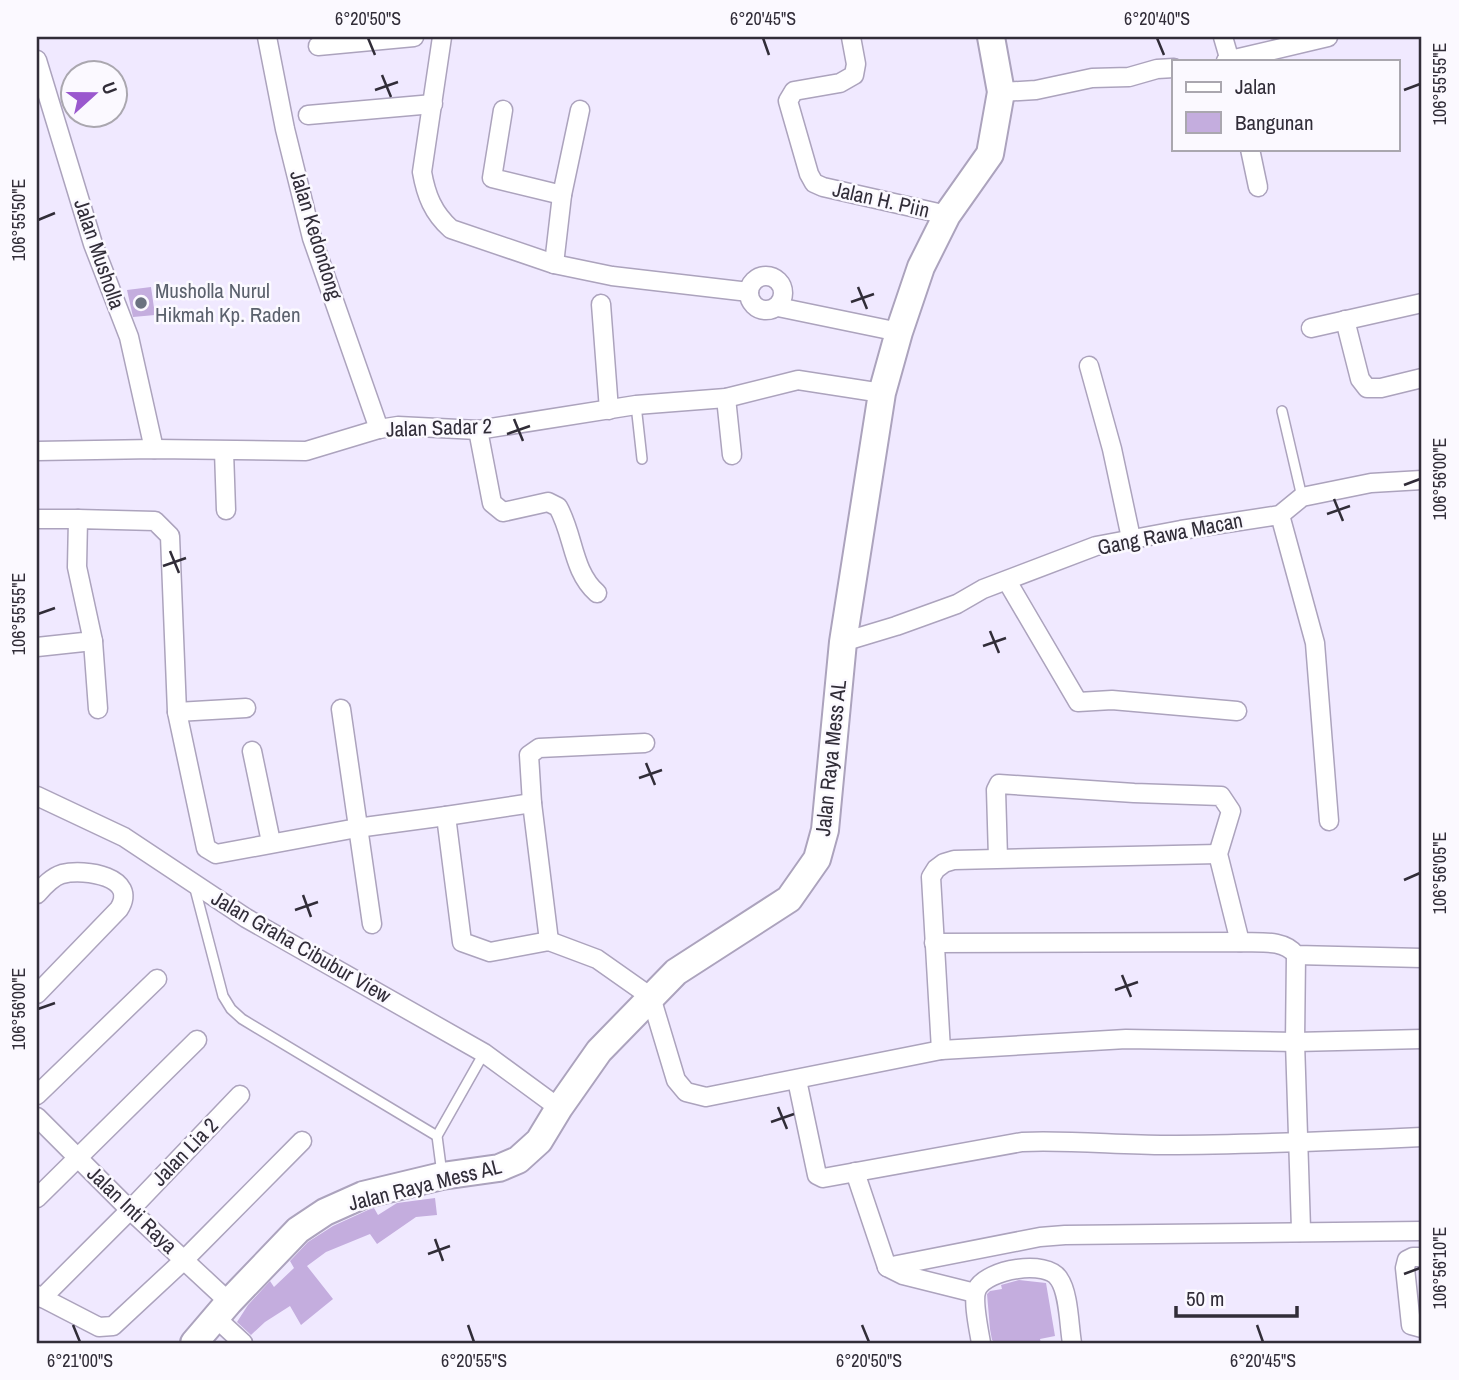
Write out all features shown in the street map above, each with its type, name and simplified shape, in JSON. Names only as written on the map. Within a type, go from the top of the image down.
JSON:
[{"type":"street","name":"Jalan Kedondong","points":[[267,37],[285,129],[312,237],[379,429]]},
{"type":"street","points":[[318,46],[414,37]]},
{"type":"street","points":[[442,37],[422,172],[425,192],[442,222],[465,235],[554,264],[612,276],[748,292]]},
{"type":"street","name":"Jalan H. Piin","points":[[851,37],[856,64],[854,75],[840,83],[794,91],[789,97],[788,102],[809,174],[814,183],[947,215]]},
{"type":"street","name":"Jalan Raya Mess AL","points":[[194,1343],[298,1230],[325,1212],[363,1195],[442,1176],[499,1168],[518,1160],[539,1141],[599,1051],[651,997],[676,972],[789,899],[817,859],[825,830],[843,642],[882,393],[921,267],[947,215],[990,154],[1001,92],[991,37]]},
{"type":"street","points":[[1223,37],[1228,60]]},
{"type":"street","points":[[1232,60],[1328,37]]},
{"type":"street","name":"Jalan Musholla","points":[[37,60],[93,244],[129,337],[154,449]]},
{"type":"street","points":[[1001,92],[1036,90],[1092,78],[1129,77],[1157,69],[1172,68]]},
{"type":"street","points":[[308,115],[433,104]]},
{"type":"street","points":[[503,110],[492,178],[562,195]]},
{"type":"street","points":[[554,264],[562,195],[580,110]]},
{"type":"street","points":[[1250,150],[1258,187]]},
{"type":"street","points":[[778,307],[782,301],[783,288],[774,277],[760,276],[754,280],[748,292],[751,302],[758,309],[768,311],[778,307],[899,332]]},
{"type":"street","points":[[1311,328],[1422,303]]},
{"type":"street","points":[[601,304],[609,410]]},
{"type":"street","points":[[1345,320],[1360,379],[1367,388],[1381,388],[1422,378]]},
{"type":"street","points":[[1089,366],[1112,449],[1131,538]]},
{"type":"street","name":"Jalan Sadar 2","points":[[37,451],[306,451],[398,426],[478,430],[636,405],[726,398],[798,380],[882,393]]},
{"type":"street","points":[[726,398],[732,455]]},
{"type":"street","points":[[478,430],[492,503],[503,512],[548,502],[558,507],[587,585],[597,593]]},
{"type":"street","points":[[224,451],[226,510]]},
{"type":"street","points":[[1329,821],[1315,643],[1280,515],[1302,496],[1371,483],[1422,480]]},
{"type":"street","name":"Gang Rawa Macan","points":[[843,642],[957,604],[983,589],[1096,546],[1280,515]]},
{"type":"street","points":[[37,519],[155,521],[170,536],[177,712],[206,848],[216,854],[357,828],[532,803]]},
{"type":"street","points":[[78,519],[77,567],[93,641],[98,709]]},
{"type":"street","points":[[1007,581],[1078,702],[1112,700],[1237,711]]},
{"type":"street","points":[[37,647],[93,641]]},
{"type":"street","points":[[177,712],[246,708]]},
{"type":"street","points":[[341,709],[373,924]]},
{"type":"street","points":[[549,941],[532,803],[529,755],[539,748],[645,743]]},
{"type":"street","points":[[252,751],[271,842]]},
{"type":"street","points":[[999,858],[996,790],[999,784],[1221,796],[1231,811],[1218,854],[1240,942]]},
{"type":"street","name":"Jalan Graha Cibubur View","points":[[37,796],[124,837],[246,918],[485,1053],[559,1108]]},
{"type":"street","points":[[446,816],[462,942],[490,952],[549,941],[597,959],[651,997],[676,1080],[686,1092],[706,1097],[941,1050],[1126,1039],[1295,1042],[1422,1039]]},
{"type":"street","points":[[941,1050],[931,877],[944,863],[999,858],[1218,854]]},
{"type":"street","points":[[37,894],[51,880],[64,873],[94,873],[120,885],[125,894],[125,901],[119,909],[37,994]]},
{"type":"street","points":[[934,943],[1240,942],[1281,944],[1290,948],[1296,955],[1299,1232]]},
{"type":"street","points":[[1296,955],[1422,958]]},
{"type":"street","points":[[37,1095],[157,979]]},
{"type":"street","points":[[37,1198],[197,1040]]},
{"type":"street","points":[[797,1080],[817,1175],[823,1178],[1022,1142],[1139,1145],[1297,1143],[1422,1137]]},
{"type":"street","name":"Jalan Lia 2","points":[[39,1296],[130,1210],[240,1095]]},
{"type":"street","name":"Jalan Inti Raya","points":[[37,1117],[184,1260],[223,1310],[243,1343]]},
{"type":"street","points":[[39,1296],[99,1327],[113,1326],[184,1260],[302,1141]]},
{"type":"street","points":[[855,1172],[887,1267],[903,1275],[975,1293]]},
{"type":"street","points":[[887,1267],[1052,1236],[1422,1231]]},
{"type":"street","points":[[1422,1257],[1407,1260],[1405,1268],[1411,1325],[1422,1328]]},
{"type":"street","points":[[981,1343],[975,1293],[982,1281],[997,1273],[1043,1267],[1053,1271],[1063,1287],[1072,1343]]},
{"type":"lane","points":[[636,405],[642,459]]},
{"type":"lane","points":[[1282,411],[1302,496]]},
{"type":"lane","points":[[194,885],[223,996],[231,1009],[242,1019],[437,1136]]},
{"type":"lane","points":[[442,1176],[437,1136],[485,1053]]},
{"type":"building","name":"Musholla Nurul Hikmah Kp. Raden","points":[[151,287],[155,315],[133,317],[127,290]]},
{"type":"building","points":[[435,1198],[437,1215],[416,1217],[377,1244],[370,1234],[326,1252],[307,1266],[333,1299],[301,1325],[290,1306],[251,1335],[237,1322],[270,1281],[274,1287],[294,1268],[290,1261],[308,1242],[333,1226],[374,1208],[378,1215],[397,1203]]},
{"type":"building","points":[[1019,1280],[1046,1283],[1055,1336],[1040,1339],[1041,1343],[996,1343],[992,1340],[987,1294],[1002,1289],[1001,1285]]},
{"type":"place","name":"Musholla Nurul Hikmah Kp. Raden","points":[[141,303]]}]
